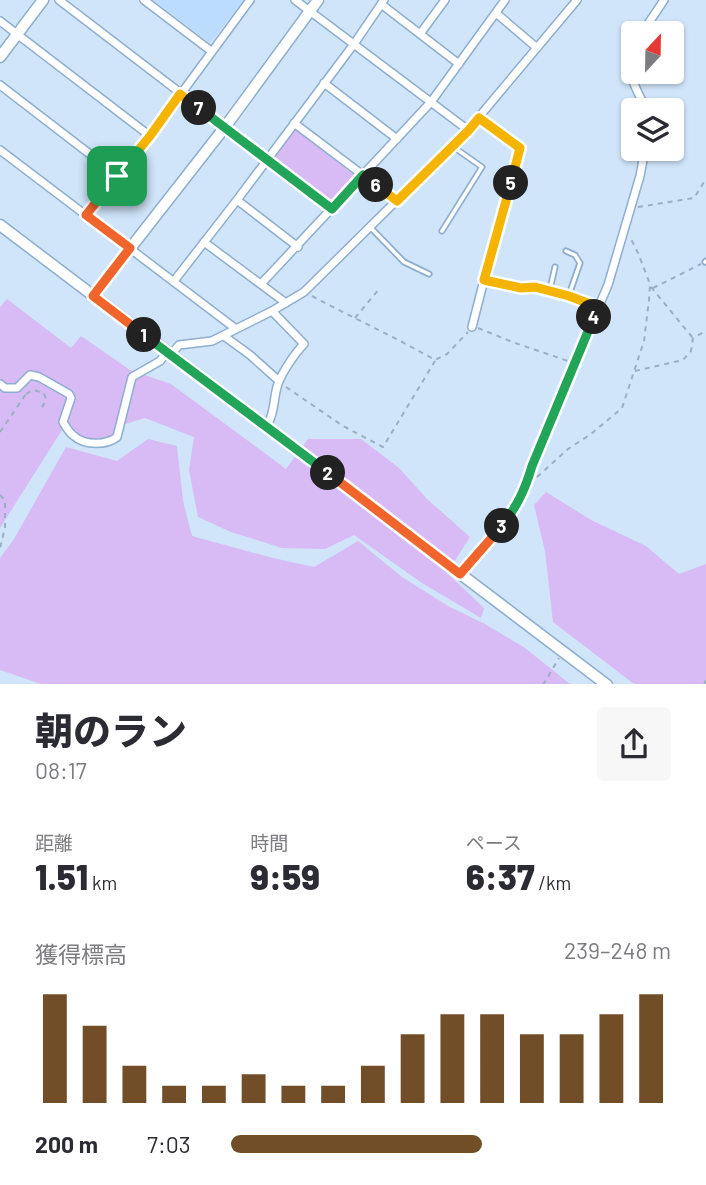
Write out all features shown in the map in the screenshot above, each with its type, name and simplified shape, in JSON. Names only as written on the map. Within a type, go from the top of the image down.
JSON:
[{"type":"street","points":[[0,57],[43,0]]},
{"type":"street","points":[[59,0],[332,209]]},
{"type":"street","points":[[144,0],[211,51]]},
{"type":"street","points":[[86,215],[150,136],[250,0]]},
{"type":"street","points":[[295,0],[468,131]]},
{"type":"street","points":[[93,296],[225,127],[318,0]]},
{"type":"street","points":[[420,34],[445,0]]},
{"type":"street","points":[[261,284],[431,102],[505,0]]},
{"type":"street","points":[[0,384],[5,388],[17,388],[30,375],[39,377],[71,397],[63,422],[75,438],[91,443],[110,443],[117,437],[132,377],[160,361],[179,345],[212,341],[224,336],[304,292],[468,131],[577,0]]},
{"type":"street","points":[[650,21],[664,0]]},
{"type":"street","points":[[174,281],[383,2],[458,64]]},
{"type":"street","points":[[496,13],[537,48]]},
{"type":"street","points":[[0,20],[150,136]]},
{"type":"street","points":[[324,83],[397,139]]},
{"type":"street","points":[[0,85],[117,176]]},
{"type":"street","points":[[479,118],[520,148]]},
{"type":"street","points":[[294,122],[397,201]]},
{"type":"street","points":[[0,150],[236,329]]},
{"type":"street","points":[[460,574],[508,517],[526,487],[532,466],[608,285],[643,161]]},
{"type":"street","points":[[237,200],[298,247]]},
{"type":"street","points":[[0,225],[607,684]]},
{"type":"street","points":[[204,242],[286,303]]},
{"type":"street","points":[[472,327],[484,280],[521,288],[535,287],[598,307]]},
{"type":"street","points":[[267,426],[274,412],[276,388],[304,344],[272,311]]},
{"type":"street","points":[[224,336],[250,355],[279,382]]},
{"type":"lane","points":[[442,231],[482,167],[452,146]]},
{"type":"lane","points":[[370,227],[404,262],[429,274]]},
{"type":"lane","points":[[566,251],[575,255],[580,263],[569,296]]},
{"type":"lane","points":[[549,291],[555,267]]},
{"type":"path","points":[[484,280],[502,222],[520,148]]},
{"type":"path","points":[[631,206],[694,198],[706,179]]},
{"type":"path","points":[[624,230],[638,253],[649,284],[693,338]]},
{"type":"path","points":[[652,288],[706,262]]},
{"type":"path","points":[[526,487],[568,449],[591,435],[622,408],[644,341],[649,284]]},
{"type":"path","points":[[354,319],[379,289]]},
{"type":"path","points":[[304,292],[435,360]]},
{"type":"path","points":[[279,382],[343,426],[383,447],[435,360],[447,354],[472,327],[574,363]]},
{"type":"path","points":[[693,338],[706,331]]},
{"type":"path","points":[[634,371],[683,360],[691,351],[693,338]]},
{"type":"path","points":[[0,432],[26,394],[33,390],[44,393],[46,399],[42,408]]},
{"type":"path","points":[[0,495],[5,500],[5,528],[0,548]]},
{"type":"path","points":[[543,684],[563,651]]},
{"type":"path","points":[[704,684],[706,680]]},
{"type":"shaded area","points":[[153,0],[244,0],[210,43]]},
{"type":"shaded area","points":[[295,128],[356,177],[331,203],[272,158]]},
{"type":"shaded area","points":[[7,299],[71,348],[81,336],[130,370],[171,384],[286,469],[308,439],[361,439],[399,468],[427,499],[470,537],[447,573],[484,608],[481,618],[422,583],[354,535],[325,549],[282,548],[231,532],[198,517],[189,470],[194,437],[145,418],[125,424],[119,434],[109,440],[85,438],[62,430],[0,528],[0,307]]},
{"type":"shaded area","points":[[148,439],[177,446],[183,501],[192,536],[314,567],[358,541],[402,577],[448,606],[525,648],[570,684],[41,684],[0,670],[0,558],[14,539],[66,447],[117,461]]},
{"type":"shaded area","points":[[546,492],[591,520],[646,546],[679,574],[706,564],[706,684],[634,684],[553,622],[545,551],[534,505]]},
{"type":"route","points":[[180,94],[332,209],[363,175],[397,201],[479,118],[520,148],[502,222],[484,280],[521,288],[535,287],[598,307],[520,500],[460,574],[93,296],[130,248],[86,215],[117,176],[180,94]]}]
